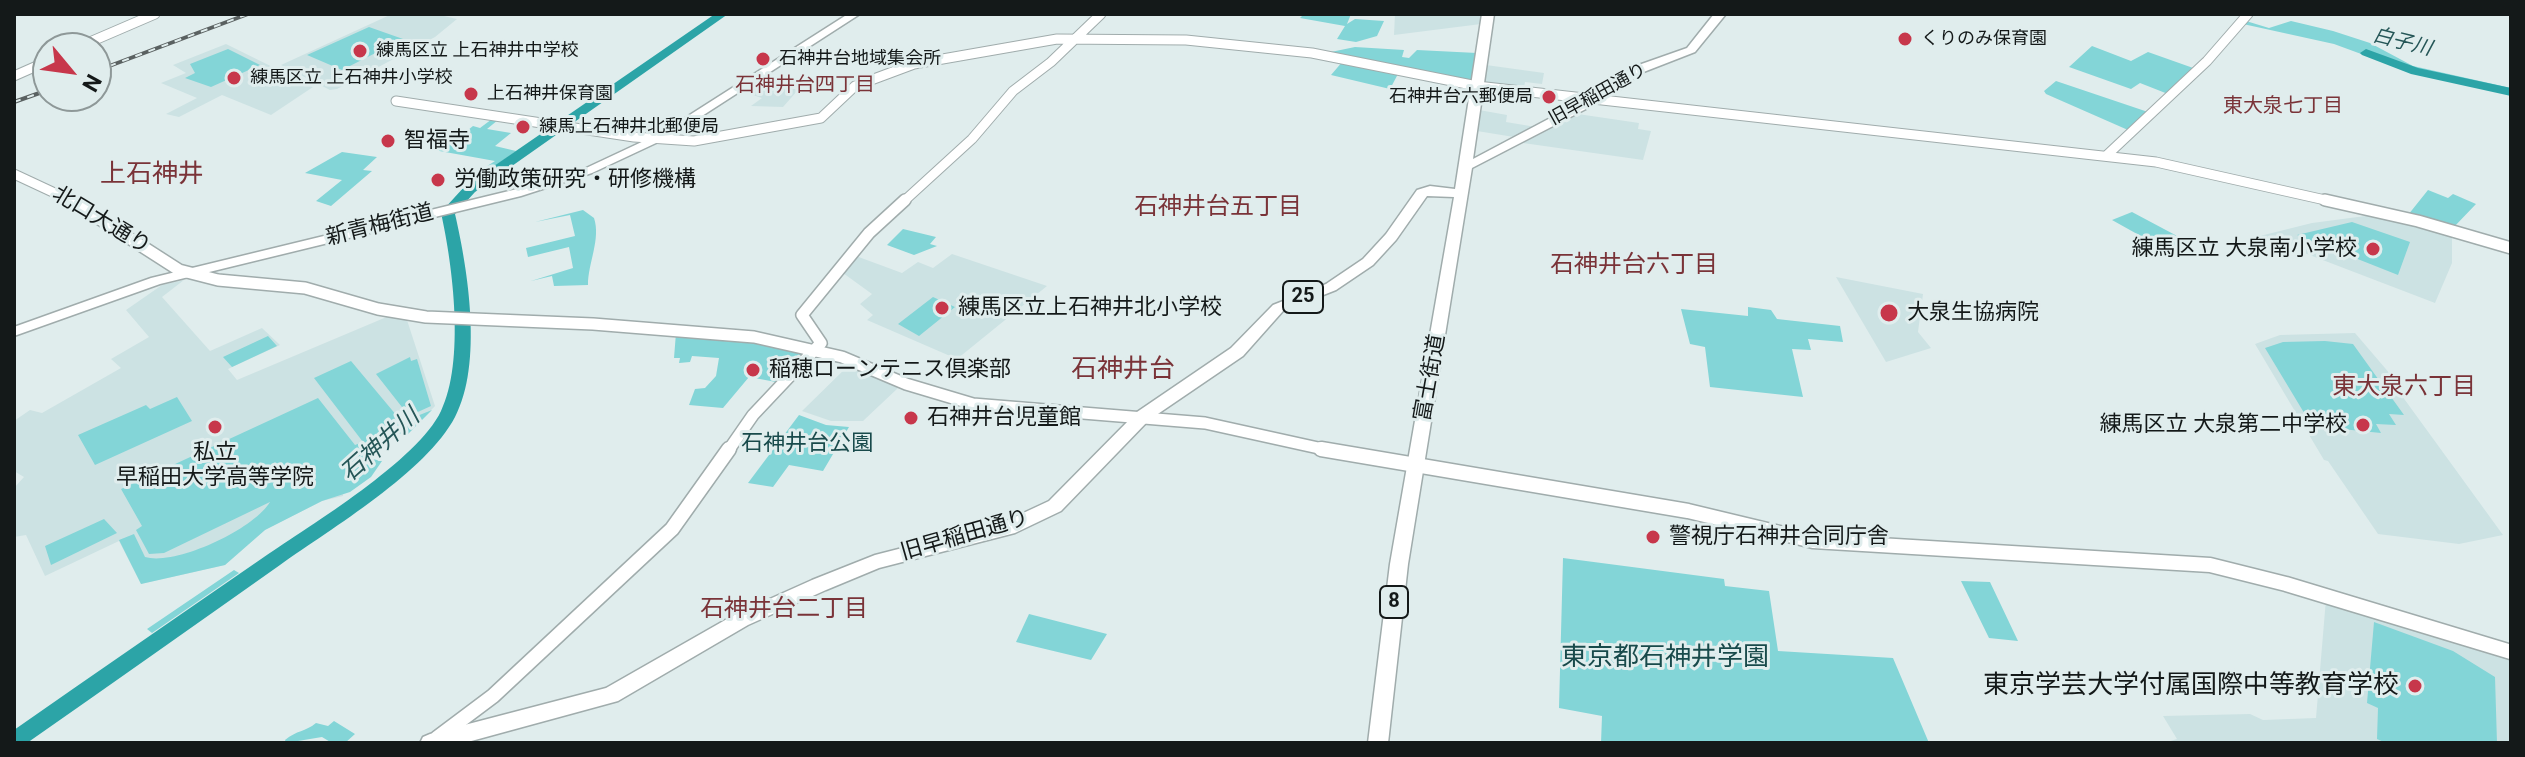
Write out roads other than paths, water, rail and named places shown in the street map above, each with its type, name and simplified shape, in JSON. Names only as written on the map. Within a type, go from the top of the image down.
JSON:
[{"type":"main road","name":"新青梅街道","points":[[14,332],[103,298],[186,274],[488,200],[588,171],[658,139],[855,14]]},
{"type":"main road","name":"富士街道","points":[[1378,743],[1392,616],[1488,14]]},
{"type":"main road","name":"旧早稲田通り","points":[[1466,163],[1473,164],[1598,98],[1637,70],[1691,50],[1720,14]]},
{"type":"main road","name":"旧早稲田通り","points":[[431,743],[611,695],[741,620],[868,565],[1009,528],[1032,518],[1063,499],[1143,416],[1237,352],[1278,308],[1331,287],[1368,262],[1391,237],[1422,193],[1430,190],[1461,194]]},
{"type":"street","points":[[112,33],[155,14]]},
{"type":"street","points":[[431,743],[493,696],[672,529],[753,415],[815,350],[821,340],[802,315],[869,233],[972,139],[1013,91],[1075,40],[1101,14]]},
{"type":"street","points":[[2106,156],[2207,61],[2248,14]]},
{"type":"street","points":[[396,101],[658,139],[694,141],[825,116],[855,86],[900,67],[1044,41],[1186,40],[1273,47],[1477,86],[2167,164],[2418,221],[2511,248]]},
{"type":"street","name":"北口大通り","points":[[14,174],[78,204],[186,274]]},
{"type":"street","points":[[186,274],[305,288],[392,312],[451,319],[736,334],[815,350],[973,404],[1205,423],[1287,443],[1688,511],[1813,541],[2210,565],[2276,581],[2511,652]]},
{"type":"waterway","name":"石神井川","points":[[14,741],[348,508],[426,443],[447,417],[455,399],[459,376],[460,287],[448,213],[470,189],[722,14]]},
{"type":"waterway","name":"白子川","points":[[2366,53],[2415,71],[2511,92]]},
{"type":"railway","points":[[112,65],[248,14]]},
{"type":"railway","points":[[14,102],[32,96]]},
{"type":"place","name":"くりのみ保育園","points":[[1905,39]]},
{"type":"place","name":"練馬区立 上石神井中学校","points":[[360,51]]},
{"type":"place","name":"石神井台地域集会所","points":[[763,59]]},
{"type":"place","name":"練馬区立 上石神井小学校","points":[[234,78]]},
{"type":"place","name":"上石神井保育園","points":[[471,94]]},
{"type":"place","name":"石神井台六郵便局","points":[[1549,97]]},
{"type":"place","name":"練馬上石神井北郵便局","points":[[523,127]]},
{"type":"place","name":"智福寺","points":[[388,141]]},
{"type":"place","name":"労働政策研究・研修機構","points":[[438,180]]},
{"type":"place","name":"練馬区立 大泉南小学校","points":[[2373,249]]},
{"type":"place","name":"練馬区立上石神井北小学校","points":[[942,308]]},
{"type":"place","name":"大泉生協病院","points":[[1889,313]]},
{"type":"place","name":"稲穂ローンテニス倶楽部","points":[[753,370]]},
{"type":"place","name":"石神井台児童館","points":[[911,418]]},
{"type":"place","name":"練馬区立 大泉第二中学校","points":[[2363,425]]},
{"type":"place","name":"私立 早稲田大学高等学院","points":[[215,427]]},
{"type":"place","name":"警視庁石神井合同庁舎","points":[[1653,537]]},
{"type":"place","name":"東京学芸大学付属国際中等教育学校","points":[[2415,686]]},
{"type":"district","name":"石神井台四丁目","points":[[805,86]]},
{"type":"district","name":"東大泉七丁目","points":[[2283,107]]},
{"type":"district","name":"上石神井","points":[[152,175]]},
{"type":"district","name":"石神井台五丁目","points":[[1218,208]]},
{"type":"district","name":"石神井台六丁目","points":[[1634,266]]},
{"type":"district","name":"石神井台","points":[[1123,370]]},
{"type":"district","name":"東大泉六丁目","points":[[2404,388]]},
{"type":"district","name":"石神井台二丁目","points":[[784,610]]},
{"type":"park label","name":"石神井台公園","points":[[807,444]]},
{"type":"park label","name":"東京都石神井学園","points":[[1665,658]]}]
